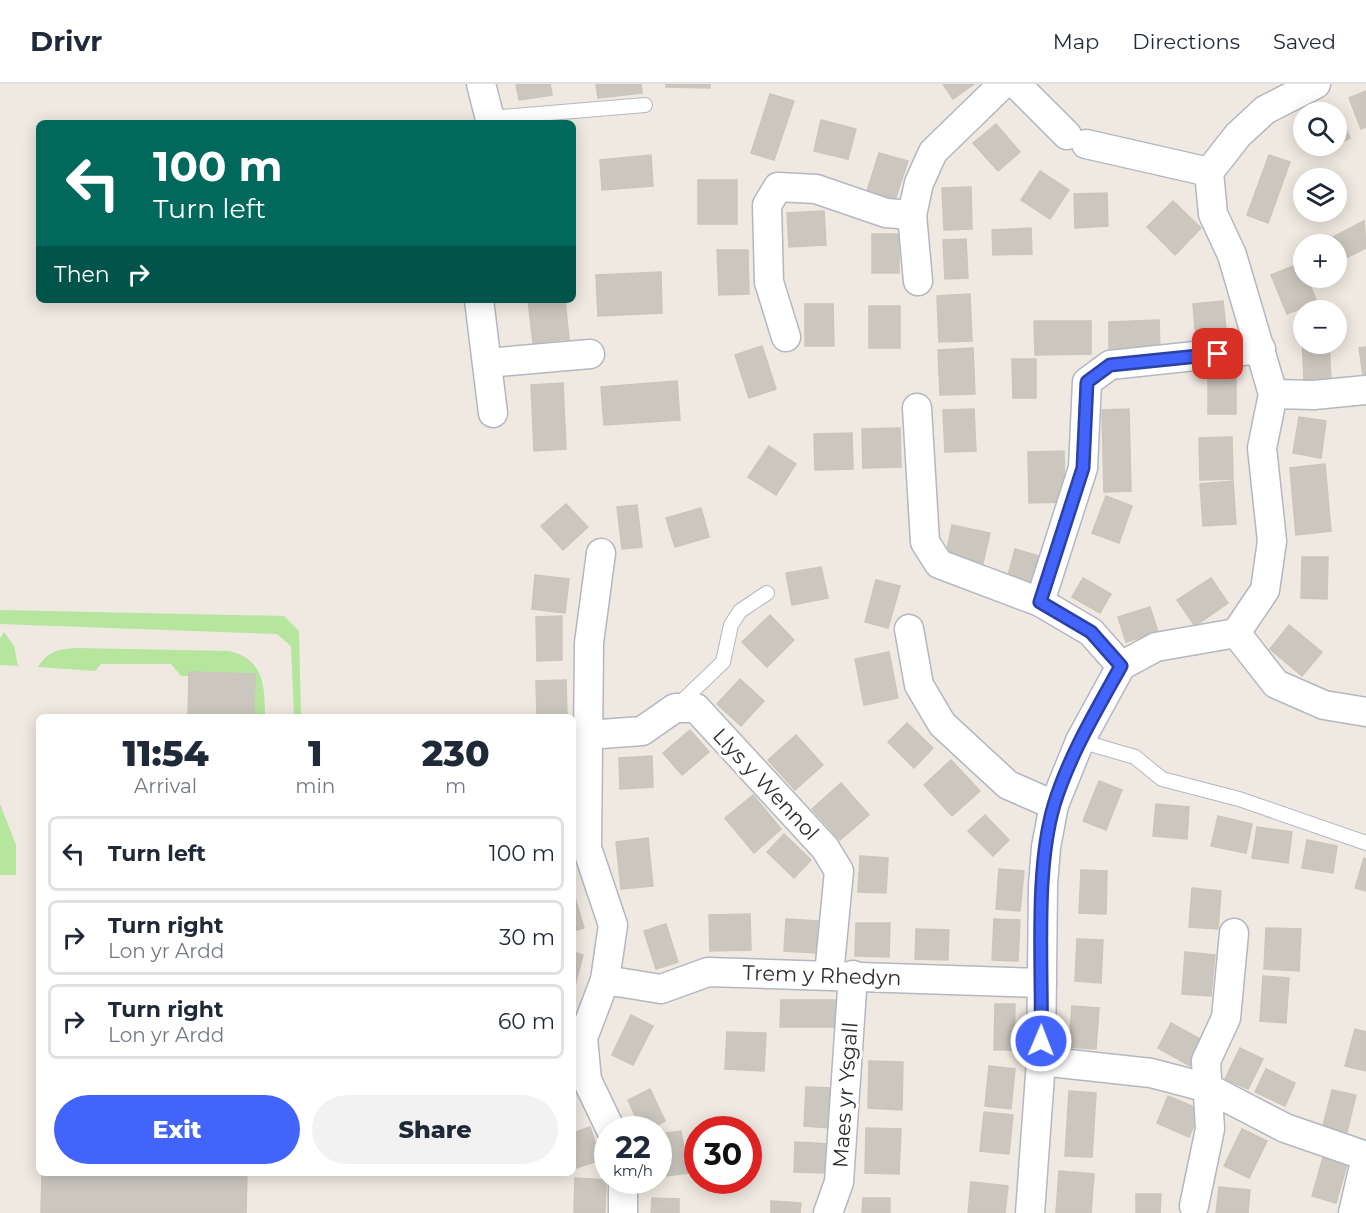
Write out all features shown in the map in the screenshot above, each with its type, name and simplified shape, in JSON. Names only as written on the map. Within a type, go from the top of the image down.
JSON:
[{"type":"street","points":[[481,84],[491,120]]},
{"type":"street","points":[[918,281],[912,216],[919,183],[933,152],[1003,84]]},
{"type":"street","points":[[1016,84],[1076,140],[1209,172]]},
{"type":"street","points":[[1030,1213],[1041,1060],[1043,885],[1046,847],[1054,805],[1080,741],[1121,666],[1156,647],[1236,633],[1265,590],[1272,541],[1262,448],[1273,394],[1232,255],[1212,214],[1209,172],[1238,135],[1265,110],[1316,84]]},
{"type":"street","points":[[786,337],[769,282],[767,205],[778,188],[816,189],[886,213],[912,216]]},
{"type":"street","points":[[479,303],[494,413]]},
{"type":"street","points":[[1040,602],[1083,468],[1087,382],[1110,365],[1261,349]]},
{"type":"street","points":[[487,363],[590,354]]},
{"type":"street","points":[[1273,394],[1314,395],[1366,390]]},
{"type":"street","points":[[917,408],[925,542],[939,564],[1040,602],[1091,632],[1121,666]]},
{"type":"street","points":[[601,553],[589,643],[587,848],[614,925],[605,980],[583,1038],[587,1080],[604,1116]]},
{"type":"street","points":[[909,628],[919,686],[942,724],[1008,785],[1054,805]]},
{"type":"street","points":[[1236,633],[1276,684],[1324,705],[1366,712]]},
{"type":"street","points":[[588,735],[642,731],[675,708]]},
{"type":"street","name":"Llys y Wennol","points":[[675,708],[696,708],[825,848],[839,871],[841,975]]},
{"type":"street","points":[[1194,1206],[1210,1129],[1206,1060],[1226,1018],[1234,933]]},
{"type":"street","name":"Trem y Rhedyn","points":[[605,980],[661,989],[708,972],[1042,983]]},
{"type":"street","name":"Maes yr Ysgall","points":[[828,1213],[839,1182],[841,975]]},
{"type":"street","points":[[1041,1060],[1151,1072],[1208,1088],[1285,1128],[1366,1156],[1353,1213]]},
{"type":"street","points":[[623,1194],[623,1213]]},
{"type":"lane","points":[[501,120],[645,105]]},
{"type":"lane","points":[[675,708],[723,662],[731,625],[740,611],[767,592]]},
{"type":"lane","points":[[1080,741],[1135,757],[1162,779],[1239,799],[1366,843]]},
{"type":"green space","points":[[0,610],[284,616],[299,631],[301,714],[294,714],[291,646],[277,634],[0,624]]},
{"type":"green space","points":[[4,632],[14,646],[18,666],[0,665],[0,639]]},
{"type":"green space","points":[[64,649],[229,651],[241,655],[256,667],[263,685],[265,714],[248,714],[248,676],[181,676],[171,664],[101,664],[95,671],[38,667],[46,657]]},
{"type":"green space","points":[[0,804],[16,845],[16,875],[0,875]]},
{"type":"building","points":[[516,84],[550,84],[552,95],[519,100]]},
{"type":"building","points":[[596,84],[641,84],[642,93],[598,98]]},
{"type":"building","points":[[666,84],[710,84],[710,88],[666,87]]},
{"type":"building","points":[[943,84],[974,84],[953,99]]},
{"type":"building","points":[[1366,91],[1366,127],[1361,129],[1349,98]]},
{"type":"building","points":[[770,94],[794,101],[774,160],[751,153]]},
{"type":"building","points":[[821,120],[856,129],[848,159],[814,151]]},
{"type":"building","points":[[996,124],[1020,152],[998,171],[973,143]]},
{"type":"building","points":[[879,153],[908,161],[894,203],[866,194]]},
{"type":"building","points":[[651,155],[653,186],[602,190],[600,160]]},
{"type":"building","points":[[1269,155],[1290,162],[1268,223],[1247,215]]},
{"type":"building","points":[[1040,171],[1069,190],[1050,219],[1021,200]]},
{"type":"building","points":[[698,180],[737,180],[737,224],[698,224]]},
{"type":"building","points":[[971,187],[972,229],[944,230],[942,188]]},
{"type":"building","points":[[1107,193],[1108,226],[1075,228],[1074,194]]},
{"type":"building","points":[[1173,201],[1201,228],[1175,255],[1147,227]]},
{"type":"building","points":[[824,211],[826,245],[789,247],[787,213]]},
{"type":"building","points":[[1364,221],[1366,248],[1347,258],[1347,234],[1339,234]]},
{"type":"building","points":[[1031,228],[1032,254],[993,255],[992,230]]},
{"type":"building","points":[[872,234],[899,234],[899,273],[872,273]]},
{"type":"building","points":[[966,239],[968,278],[945,279],[943,240]]},
{"type":"building","points":[[717,250],[748,250],[749,294],[719,295]]},
{"type":"building","points":[[1293,266],[1293,288],[1311,288],[1316,300],[1293,300],[1293,312],[1287,314],[1271,275]]},
{"type":"building","points":[[661,272],[662,313],[598,316],[596,275]]},
{"type":"building","points":[[970,294],[972,341],[939,342],[937,296]]},
{"type":"building","points":[[1223,301],[1228,348],[1197,351],[1193,304]]},
{"type":"building","points":[[528,303],[565,303],[569,339],[533,343]]},
{"type":"building","points":[[805,304],[833,304],[834,346],[805,346]]},
{"type":"building","points":[[869,306],[900,306],[900,348],[869,348]]},
{"type":"building","points":[[1159,320],[1160,352],[1109,353],[1109,322]]},
{"type":"building","points":[[1034,321],[1091,321],[1091,354],[1035,355]]},
{"type":"building","points":[[762,346],[776,389],[749,398],[735,355]]},
{"type":"building","points":[[1366,347],[1366,375],[1363,375],[1359,348]]},
{"type":"building","points":[[973,348],[975,394],[940,395],[938,350]]},
{"type":"building","points":[[1303,354],[1330,354],[1331,379],[1304,380]]},
{"type":"building","points":[[1012,359],[1036,359],[1036,398],[1013,398]]},
{"type":"building","points":[[1208,372],[1236,372],[1236,414],[1208,414]]},
{"type":"building","points":[[677,381],[680,420],[604,425],[601,387]]},
{"type":"building","points":[[563,383],[566,449],[534,451],[531,385]]},
{"type":"building","points":[[974,409],[976,451],[945,452],[943,410]]},
{"type":"building","points":[[1129,409],[1131,491],[1104,492],[1102,410]]},
{"type":"building","points":[[1299,417],[1326,421],[1321,458],[1293,453]]},
{"type":"building","points":[[900,428],[901,467],[863,468],[862,429]]},
{"type":"building","points":[[852,433],[853,469],[815,470],[814,434]]},
{"type":"building","points":[[1232,437],[1233,479],[1200,480],[1199,438]]},
{"type":"building","points":[[769,446],[796,464],[776,495],[748,477]]},
{"type":"building","points":[[1064,451],[1065,502],[1029,503],[1028,452]]},
{"type":"building","points":[[1325,464],[1331,531],[1296,535],[1290,468]]},
{"type":"building","points":[[1233,481],[1236,524],[1203,526],[1200,484]]},
{"type":"building","points":[[1106,496],[1132,506],[1119,543],[1092,533]]},
{"type":"building","points":[[566,504],[588,527],[563,550],[541,526]]},
{"type":"building","points":[[637,505],[642,547],[622,549],[617,507]]},
{"type":"building","points":[[701,508],[709,537],[675,547],[666,518]]},
{"type":"building","points":[[952,525],[990,533],[983,563],[946,555]]},
{"type":"building","points":[[1015,549],[1039,556],[1029,590],[1006,583]]},
{"type":"building","points":[[1302,557],[1328,557],[1327,599],[1301,598]]},
{"type":"building","points":[[821,567],[828,598],[792,605],[786,573]]},
{"type":"building","points":[[535,575],[569,579],[565,613],[532,609]]},
{"type":"building","points":[[1083,578],[1111,594],[1100,613],[1072,597]]},
{"type":"building","points":[[1211,578],[1228,603],[1195,626],[1177,600]]},
{"type":"building","points":[[876,580],[900,586],[888,628],[865,622]]},
{"type":"building","points":[[1150,607],[1158,632],[1126,642],[1118,617]]},
{"type":"building","points":[[770,615],[794,640],[767,667],[742,642]]},
{"type":"building","points":[[562,616],[562,660],[537,661],[536,617]]},
{"type":"building","points":[[1289,625],[1322,652],[1302,676],[1270,649]]},
{"type":"building","points":[[889,652],[898,698],[864,705],[855,659]]},
{"type":"building","points":[[189,672],[255,674],[254,714],[188,714]]},
{"type":"building","points":[[740,679],[764,701],[741,726],[717,704]]},
{"type":"building","points":[[566,680],[567,714],[537,714],[536,681]]},
{"type":"building","points":[[907,723],[933,748],[914,768],[888,742]]},
{"type":"building","points":[[690,730],[709,752],[682,775],[663,753]]},
{"type":"building","points":[[796,735],[823,765],[795,790],[768,760]]},
{"type":"building","points":[[652,756],[653,787],[620,789],[619,758]]},
{"type":"building","points":[[951,760],[980,791],[952,816],[924,785]]},
{"type":"building","points":[[1099,781],[1122,790],[1106,830],[1083,821]]},
{"type":"building","points":[[841,783],[869,815],[840,840],[812,809]]},
{"type":"building","points":[[753,795],[781,829],[754,853],[725,818]]},
{"type":"building","points":[[1156,804],[1189,807],[1187,839],[1153,836]]},
{"type":"building","points":[[985,815],[1009,840],[993,856],[968,831]]},
{"type":"building","points":[[1218,816],[1252,824],[1246,853],[1211,846]]},
{"type":"building","points":[[1257,827],[1292,832],[1288,863],[1252,858]]},
{"type":"building","points":[[784,834],[811,860],[794,878],[767,852]]},
{"type":"building","points":[[648,838],[653,886],[621,889],[616,842]]},
{"type":"building","points":[[1307,840],[1337,846],[1333,873],[1302,868]]},
{"type":"building","points":[[860,856],[888,858],[886,893],[858,892]]},
{"type":"building","points":[[1364,858],[1366,859],[1366,891],[1355,888]]},
{"type":"building","points":[[999,869],[1024,871],[1020,911],[996,909]]},
{"type":"building","points":[[1081,870],[1107,871],[1106,914],[1079,913]]},
{"type":"building","points":[[1192,888],[1221,891],[1218,929],[1189,927]]},
{"type":"building","points":[[576,901],[584,928],[576,930]]},
{"type":"building","points":[[750,914],[751,950],[710,951],[709,915]]},
{"type":"building","points":[[786,919],[818,921],[817,953],[784,951]]},
{"type":"building","points":[[994,919],[1020,920],[1018,961],[992,960]]},
{"type":"building","points":[[856,923],[890,923],[889,957],[855,956]]},
{"type":"building","points":[[666,924],[678,962],[656,969],[644,931]]},
{"type":"building","points":[[1266,928],[1301,929],[1299,971],[1264,969]]},
{"type":"building","points":[[916,929],[949,930],[948,960],[915,959]]},
{"type":"building","points":[[1077,939],[1103,940],[1101,983],[1075,981]]},
{"type":"building","points":[[1185,952],[1215,955],[1211,996],[1182,994]]},
{"type":"building","points":[[576,953],[583,955],[576,982]]},
{"type":"building","points":[[1263,976],[1289,978],[1286,1023],[1260,1021]]},
{"type":"building","points":[[781,1000],[837,1000],[837,1027],[780,1027]]},
{"type":"building","points":[[995,1004],[1015,1004],[1014,1050],[994,1050]]},
{"type":"building","points":[[1072,1006],[1099,1008],[1096,1049],[1069,1047]]},
{"type":"building","points":[[631,1015],[653,1026],[633,1065],[612,1055]]},
{"type":"building","points":[[1171,1023],[1204,1041],[1190,1066],[1158,1048]]},
{"type":"building","points":[[1355,1029],[1366,1032],[1366,1071],[1345,1066]]},
{"type":"building","points":[[727,1032],[766,1033],[764,1071],[725,1069]]},
{"type":"building","points":[[1240,1048],[1263,1059],[1248,1089],[1225,1079]]},
{"type":"building","points":[[869,1061],[903,1062],[902,1110],[868,1108]]},
{"type":"building","points":[[989,1066],[1015,1069],[1011,1109],[985,1106]]},
{"type":"building","points":[[1266,1069],[1295,1083],[1285,1106],[1255,1092]]},
{"type":"building","points":[[806,1087],[834,1088],[831,1128],[804,1126]]},
{"type":"building","points":[[650,1089],[663,1116],[635,1116],[628,1100]]},
{"type":"building","points":[[1332,1090],[1356,1095],[1347,1132],[1323,1126]]},
{"type":"building","points":[[1069,1091],[1096,1093],[1092,1157],[1065,1156]]},
{"type":"building","points":[[1168,1096],[1201,1110],[1189,1137],[1157,1123]]},
{"type":"building","points":[[984,1112],[1013,1115],[1009,1154],[980,1151]]},
{"type":"building","points":[[590,1127],[594,1139],[594,1162],[576,1168],[576,1132]]},
{"type":"building","points":[[866,1128],[901,1129],[899,1174],[865,1173]]},
{"type":"building","points":[[1242,1129],[1267,1141],[1249,1178],[1224,1166]]},
{"type":"building","points":[[681,1131],[684,1174],[672,1175],[672,1132]]},
{"type":"building","points":[[795,1142],[830,1144],[829,1173],[794,1172]]},
{"type":"building","points":[[1324,1154],[1348,1161],[1336,1203],[1312,1196]]},
{"type":"building","points":[[1059,1171],[1094,1174],[1091,1213],[1056,1213]]},
{"type":"building","points":[[42,1176],[247,1176],[246,1213],[41,1213]]},
{"type":"building","points":[[575,1178],[594,1179],[594,1194],[606,1194],[605,1213],[574,1213]]},
{"type":"building","points":[[971,1182],[1008,1186],[1005,1213],[968,1213]]},
{"type":"building","points":[[1219,1187],[1250,1190],[1248,1213],[1216,1213]]},
{"type":"building","points":[[1136,1194],[1161,1194],[1160,1213],[1136,1213]]},
{"type":"building","points":[[652,1198],[679,1199],[679,1213],[651,1213]]},
{"type":"building","points":[[863,1198],[890,1198],[890,1213],[862,1213]]},
{"type":"building","points":[[771,1201],[801,1203],[800,1213],[771,1213]]},
{"type":"route","points":[[1041,1041],[1043,885],[1046,847],[1054,805],[1080,741],[1121,666],[1091,632],[1040,602],[1083,468],[1087,382],[1110,365],[1218,354]]}]
